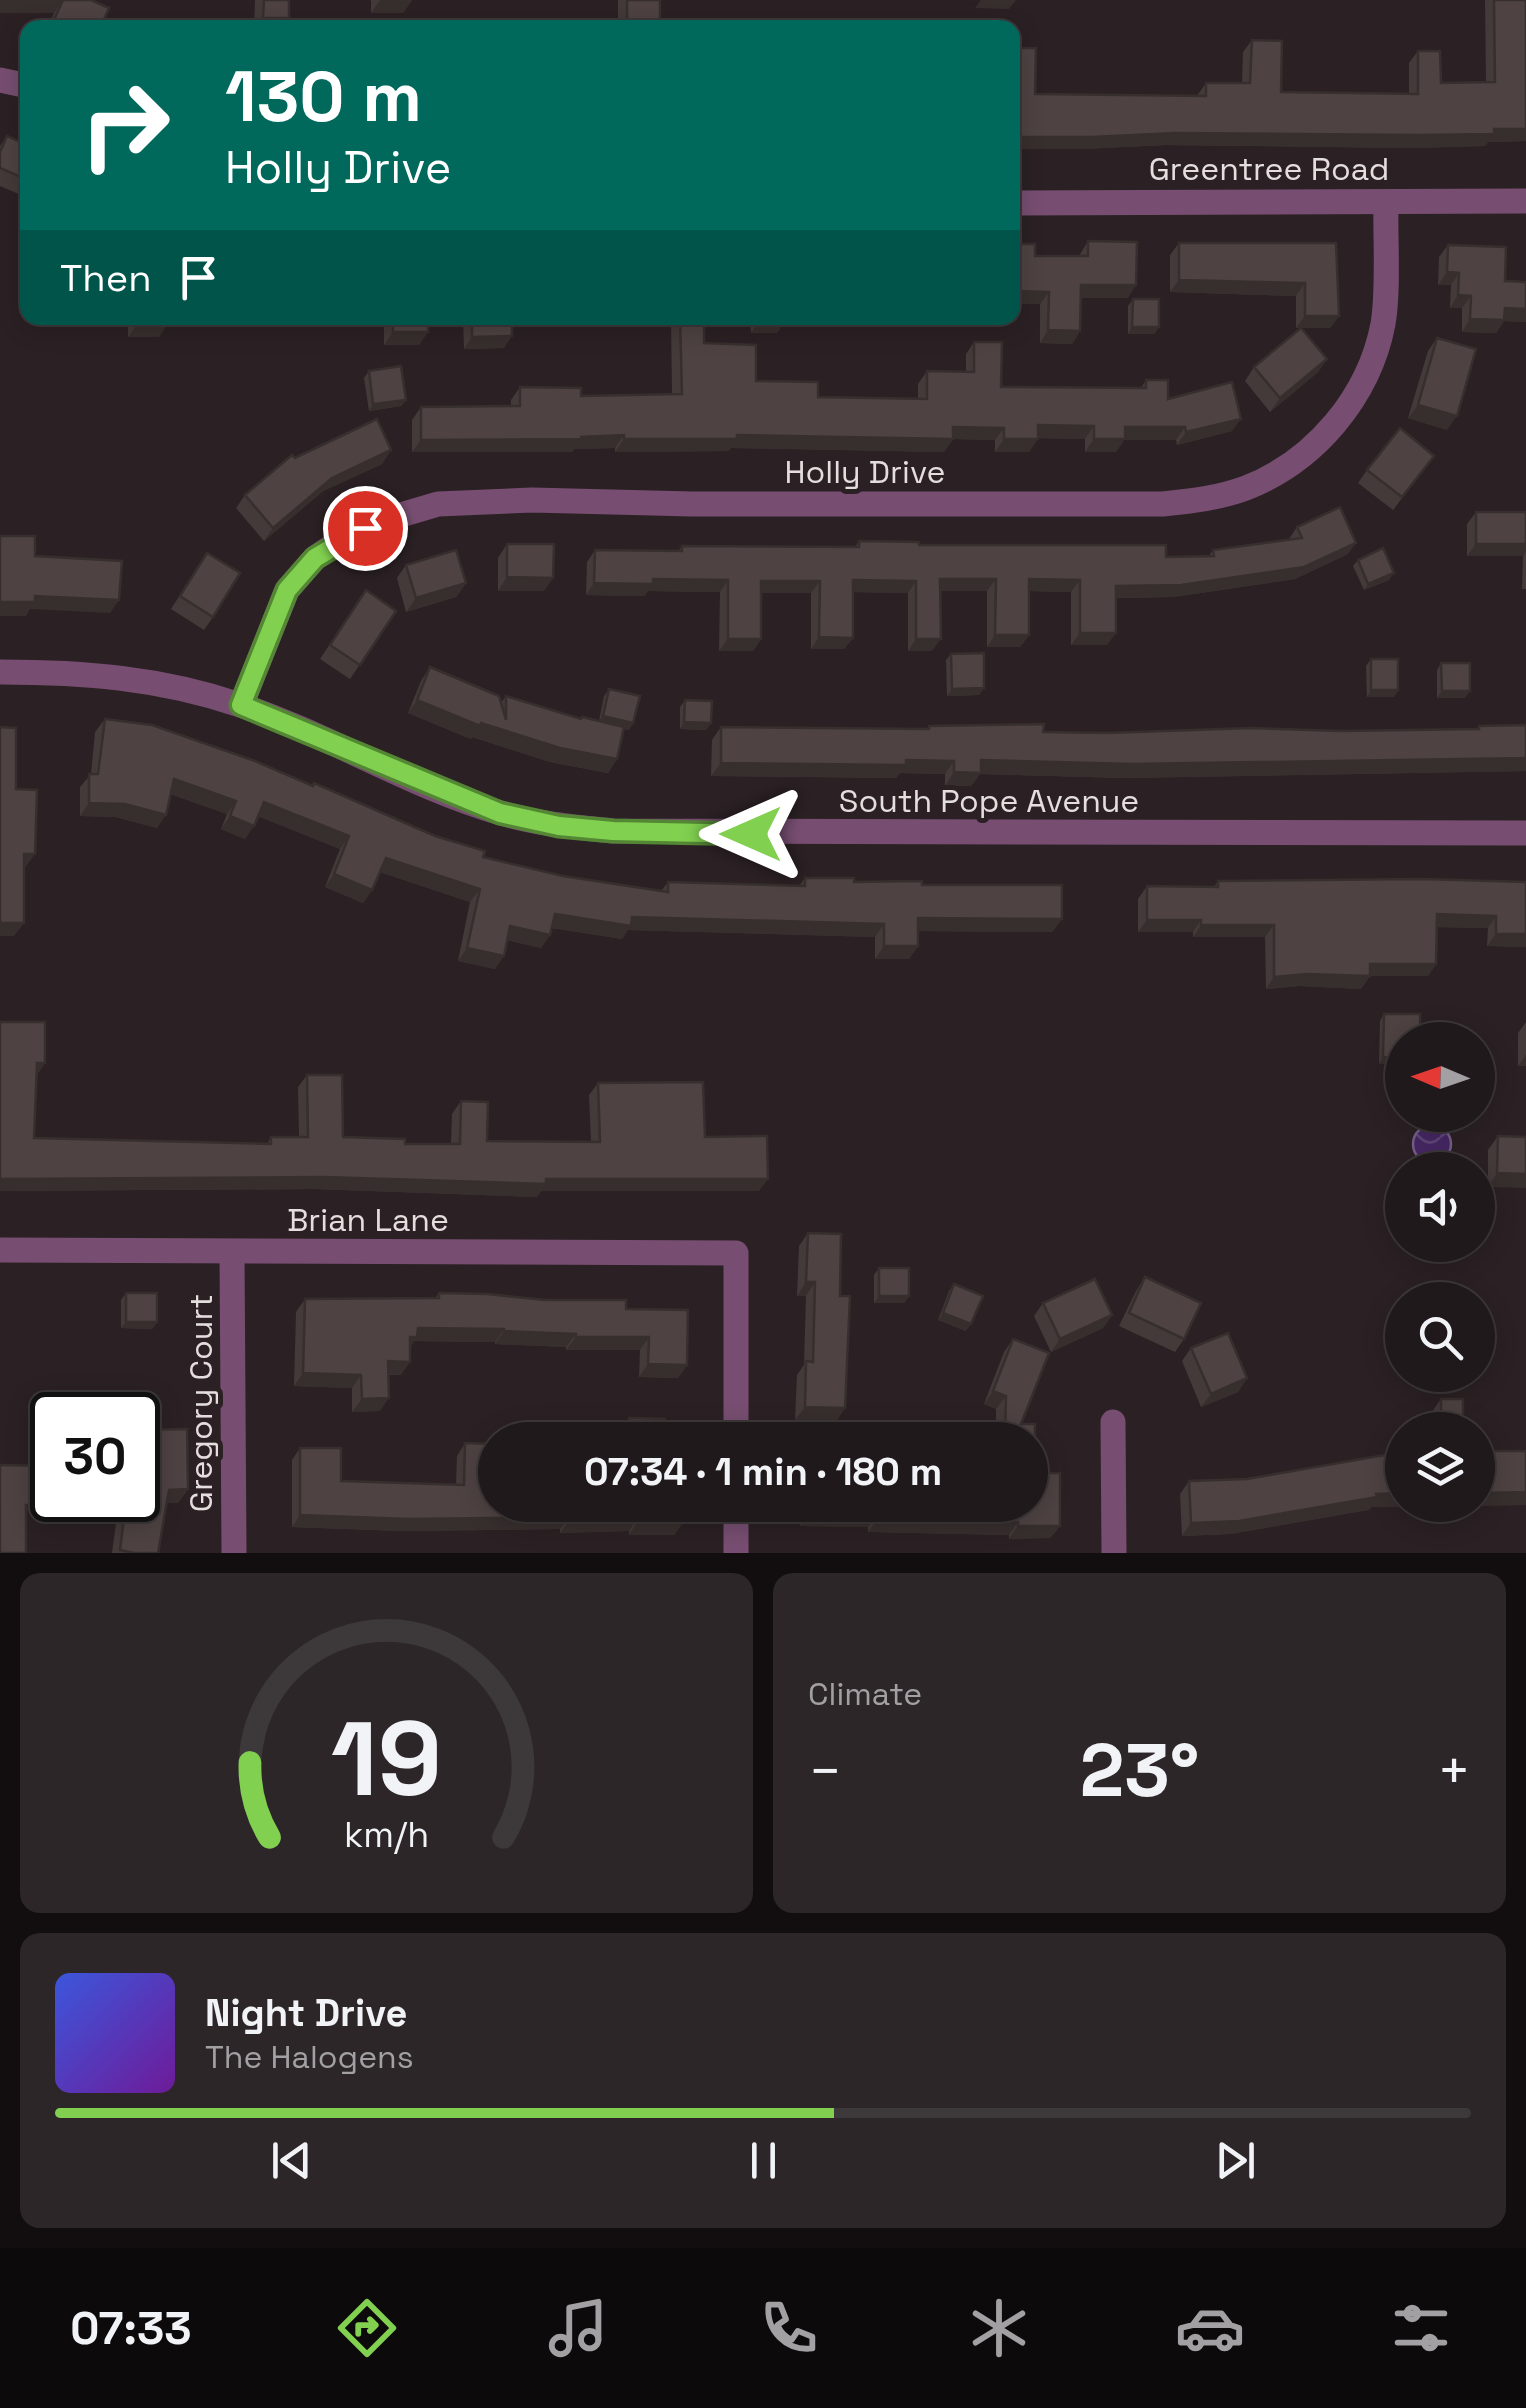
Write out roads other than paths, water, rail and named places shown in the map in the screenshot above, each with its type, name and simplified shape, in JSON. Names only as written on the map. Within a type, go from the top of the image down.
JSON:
[{"type":"street","name":"Greentree Road","points":[[1020,203],[1526,201]]},
{"type":"street","name":"Holly Drive","points":[[241,705],[287,590],[315,558],[347,536],[438,504],[532,500],[1164,504],[1207,499],[1246,488],[1284,469],[1324,437],[1346,412],[1369,372],[1383,322],[1386,202]]},
{"type":"street","name":"South Pope Avenue","points":[[0,672],[122,676],[164,683],[241,705],[500,813],[559,826],[613,831],[1526,833]]},
{"type":"street","name":"Brian Lane","points":[[0,1250],[736,1252],[736,1422]]},
{"type":"street","name":"Gregory Court","points":[[232,1253],[234,1553]]},
{"type":"street","points":[[1113,1422],[1114,1553]]},
{"type":"street","points":[[736,1522],[736,1553]]},
{"type":"water","points":[[1418,1132],[1446,1132],[1448,1152],[1415,1151],[1413,1144]]}]
